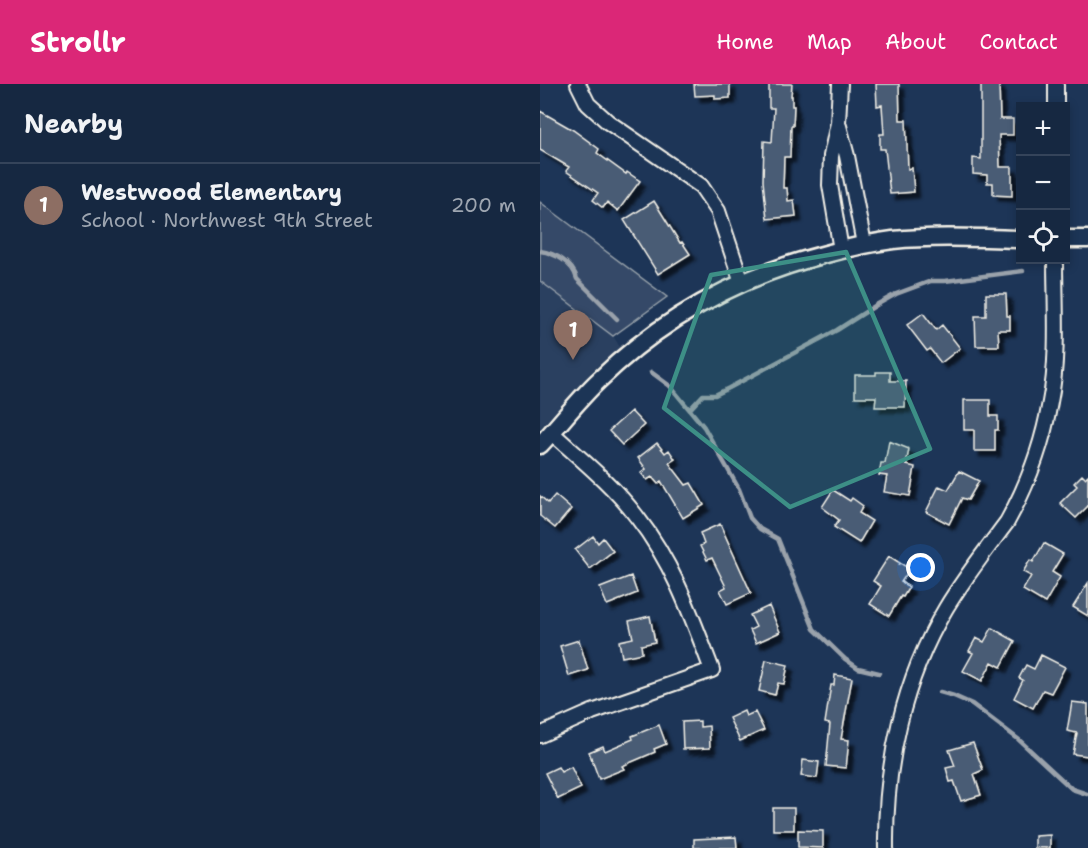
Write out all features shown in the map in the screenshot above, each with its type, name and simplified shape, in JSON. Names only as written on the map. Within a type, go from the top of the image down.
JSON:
[{"type":"street","points":[[578,84],[588,104],[608,122],[701,186],[718,211],[742,283]]},
{"type":"street","points":[[840,84],[838,123],[831,156],[830,185],[841,250]]},
{"type":"street","points":[[1056,84],[1056,102]]},
{"type":"street","points":[[838,123],[847,156],[864,244]]},
{"type":"street","points":[[540,445],[597,381],[628,353],[686,312],[732,287],[783,266],[864,244],[918,239],[1016,239]]},
{"type":"street","points":[[1070,239],[1088,239]]},
{"type":"street","points":[[886,848],[891,761],[900,715],[913,678],[927,642],[946,607],[1012,512],[1039,444],[1051,400],[1054,367],[1055,264]]},
{"type":"street","points":[[540,735],[592,712],[712,670],[682,592],[653,539],[625,503],[552,433]]},
{"type":"highlighted area","points":[[846,252],[930,449],[790,507],[664,408],[711,275]]},
{"type":"shaded area","points":[[540,202],[667,297],[613,336],[540,281]]},
{"type":"shaded area","points":[[540,281],[613,336],[620,347],[591,372],[540,428]]},
{"type":"building","points":[[694,84],[730,84],[730,98],[715,99],[715,95],[695,96]]},
{"type":"building","points":[[769,84],[792,84],[793,126],[791,126],[790,157],[784,157],[783,188],[787,188],[788,201],[794,200],[796,216],[767,219],[763,181],[764,141],[772,142],[774,108],[769,108]]},
{"type":"building","points":[[876,84],[899,84],[900,120],[906,120],[908,169],[912,168],[914,192],[890,194],[885,149],[880,149],[880,134],[884,134],[882,105],[877,106]]},
{"type":"building","points":[[981,84],[999,84],[1000,119],[1013,119],[1013,135],[999,135],[1000,167],[1012,167],[1012,196],[993,195],[993,183],[987,183],[987,175],[973,174],[973,158],[981,159]]},
{"type":"building","points":[[540,111],[573,130],[599,149],[597,153],[640,181],[618,211],[607,202],[603,208],[593,200],[598,193],[566,171],[569,167],[540,150]]},
{"type":"building","points":[[654,201],[680,243],[682,242],[690,254],[658,274],[624,220]]},
{"type":"building","points":[[986,294],[1006,294],[1010,330],[998,330],[999,346],[976,346],[975,316],[986,316]]},
{"type":"building","points":[[923,313],[936,330],[942,325],[960,348],[941,363],[930,349],[927,351],[907,325]]},
{"type":"building","points":[[876,372],[890,372],[890,381],[906,381],[905,407],[875,407],[876,397],[855,397],[855,375],[876,375]]},
{"type":"building","points":[[964,400],[990,400],[990,416],[998,416],[995,451],[974,451],[974,430],[964,430]]},
{"type":"building","points":[[631,411],[644,425],[622,445],[609,431]]},
{"type":"building","points":[[889,441],[909,449],[906,465],[915,467],[910,496],[884,492],[887,476],[879,475],[881,463],[885,463]]},
{"type":"building","points":[[657,443],[665,453],[669,450],[675,459],[669,463],[686,485],[691,483],[704,505],[683,518],[661,481],[658,484],[652,477],[647,480],[641,473],[646,469],[638,458]]},
{"type":"building","points":[[959,471],[979,481],[968,500],[962,498],[949,524],[926,512],[939,486],[948,490]]},
{"type":"building","points":[[1082,475],[1085,478],[1088,475],[1088,506],[1076,518],[1060,503],[1077,486],[1074,483]]},
{"type":"building","points":[[833,490],[850,501],[852,498],[863,506],[859,513],[872,521],[859,543],[834,527],[839,520],[822,507]]},
{"type":"building","points":[[555,495],[571,509],[555,528],[540,516],[540,496],[548,503]]},
{"type":"building","points":[[720,524],[751,593],[727,604],[720,590],[726,587],[712,558],[707,560],[700,546],[704,544],[700,533]]},
{"type":"building","points":[[593,536],[598,543],[603,538],[613,551],[590,569],[575,550]]},
{"type":"building","points":[[1044,543],[1063,554],[1052,572],[1060,577],[1045,603],[1023,590],[1031,576],[1023,572],[1030,560],[1033,562]]},
{"type":"building","points":[[889,556],[910,569],[901,582],[909,587],[889,616],[870,604],[881,586],[873,581]]},
{"type":"building","points":[[631,576],[637,593],[607,605],[600,588]]},
{"type":"building","points":[[1088,583],[1088,616],[1073,607]]},
{"type":"building","points":[[769,606],[780,632],[756,643],[750,630],[756,627],[750,615]]},
{"type":"building","points":[[650,616],[655,642],[641,645],[642,653],[622,657],[619,641],[633,638],[629,621]]},
{"type":"building","points":[[992,628],[1015,641],[1001,667],[992,662],[982,681],[963,671],[973,653],[969,651],[976,638],[984,642]]},
{"type":"building","points":[[579,640],[588,670],[569,676],[560,646]]},
{"type":"building","points":[[1041,655],[1065,667],[1051,693],[1043,690],[1033,708],[1014,698],[1023,680],[1019,678],[1026,665],[1034,669]]},
{"type":"building","points":[[766,660],[788,665],[784,684],[778,683],[775,695],[759,691]]},
{"type":"building","points":[[835,675],[852,678],[841,739],[849,740],[846,768],[826,766],[830,724],[825,723],[831,685],[834,685]]},
{"type":"building","points":[[1072,702],[1088,704],[1088,756],[1073,754],[1077,733],[1067,731]]},
{"type":"building","points":[[744,711],[746,716],[755,712],[764,730],[740,741],[729,718]]},
{"type":"building","points":[[700,721],[700,727],[709,726],[710,748],[683,749],[682,722]]},
{"type":"building","points":[[659,725],[666,744],[654,749],[655,752],[622,766],[624,769],[599,779],[589,752],[603,746],[605,751],[633,739],[632,736]]},
{"type":"building","points":[[973,743],[983,770],[974,774],[981,795],[961,801],[954,781],[950,782],[946,768],[955,766],[949,750]]},
{"type":"building","points":[[803,760],[819,762],[817,778],[801,776]]},
{"type":"building","points":[[558,767],[561,772],[571,767],[581,788],[558,799],[545,773]]},
{"type":"building","points":[[773,808],[794,808],[794,830],[773,830]]},
{"type":"building","points":[[798,830],[823,831],[823,848],[798,847]]},
{"type":"building","points":[[1050,835],[1050,848],[1035,848],[1035,836]]},
{"type":"building","points":[[736,837],[737,848],[694,848],[694,839]]},
{"type":"waterway","points":[[540,251],[552,254],[572,268],[577,279],[617,319]]},
{"type":"waterway","points":[[690,409],[703,395],[715,395],[729,388],[837,330],[896,294],[931,281],[1023,271]]},
{"type":"waterway","points":[[651,372],[670,386],[704,427],[739,489],[750,518],[760,529],[778,539],[814,629],[845,659],[858,668],[879,673]]},
{"type":"waterway","points":[[940,692],[972,704],[1018,739],[1072,789],[1087,794]]},
{"type":"place","name":"Westwood Elementary","points":[[573,360]]}]
